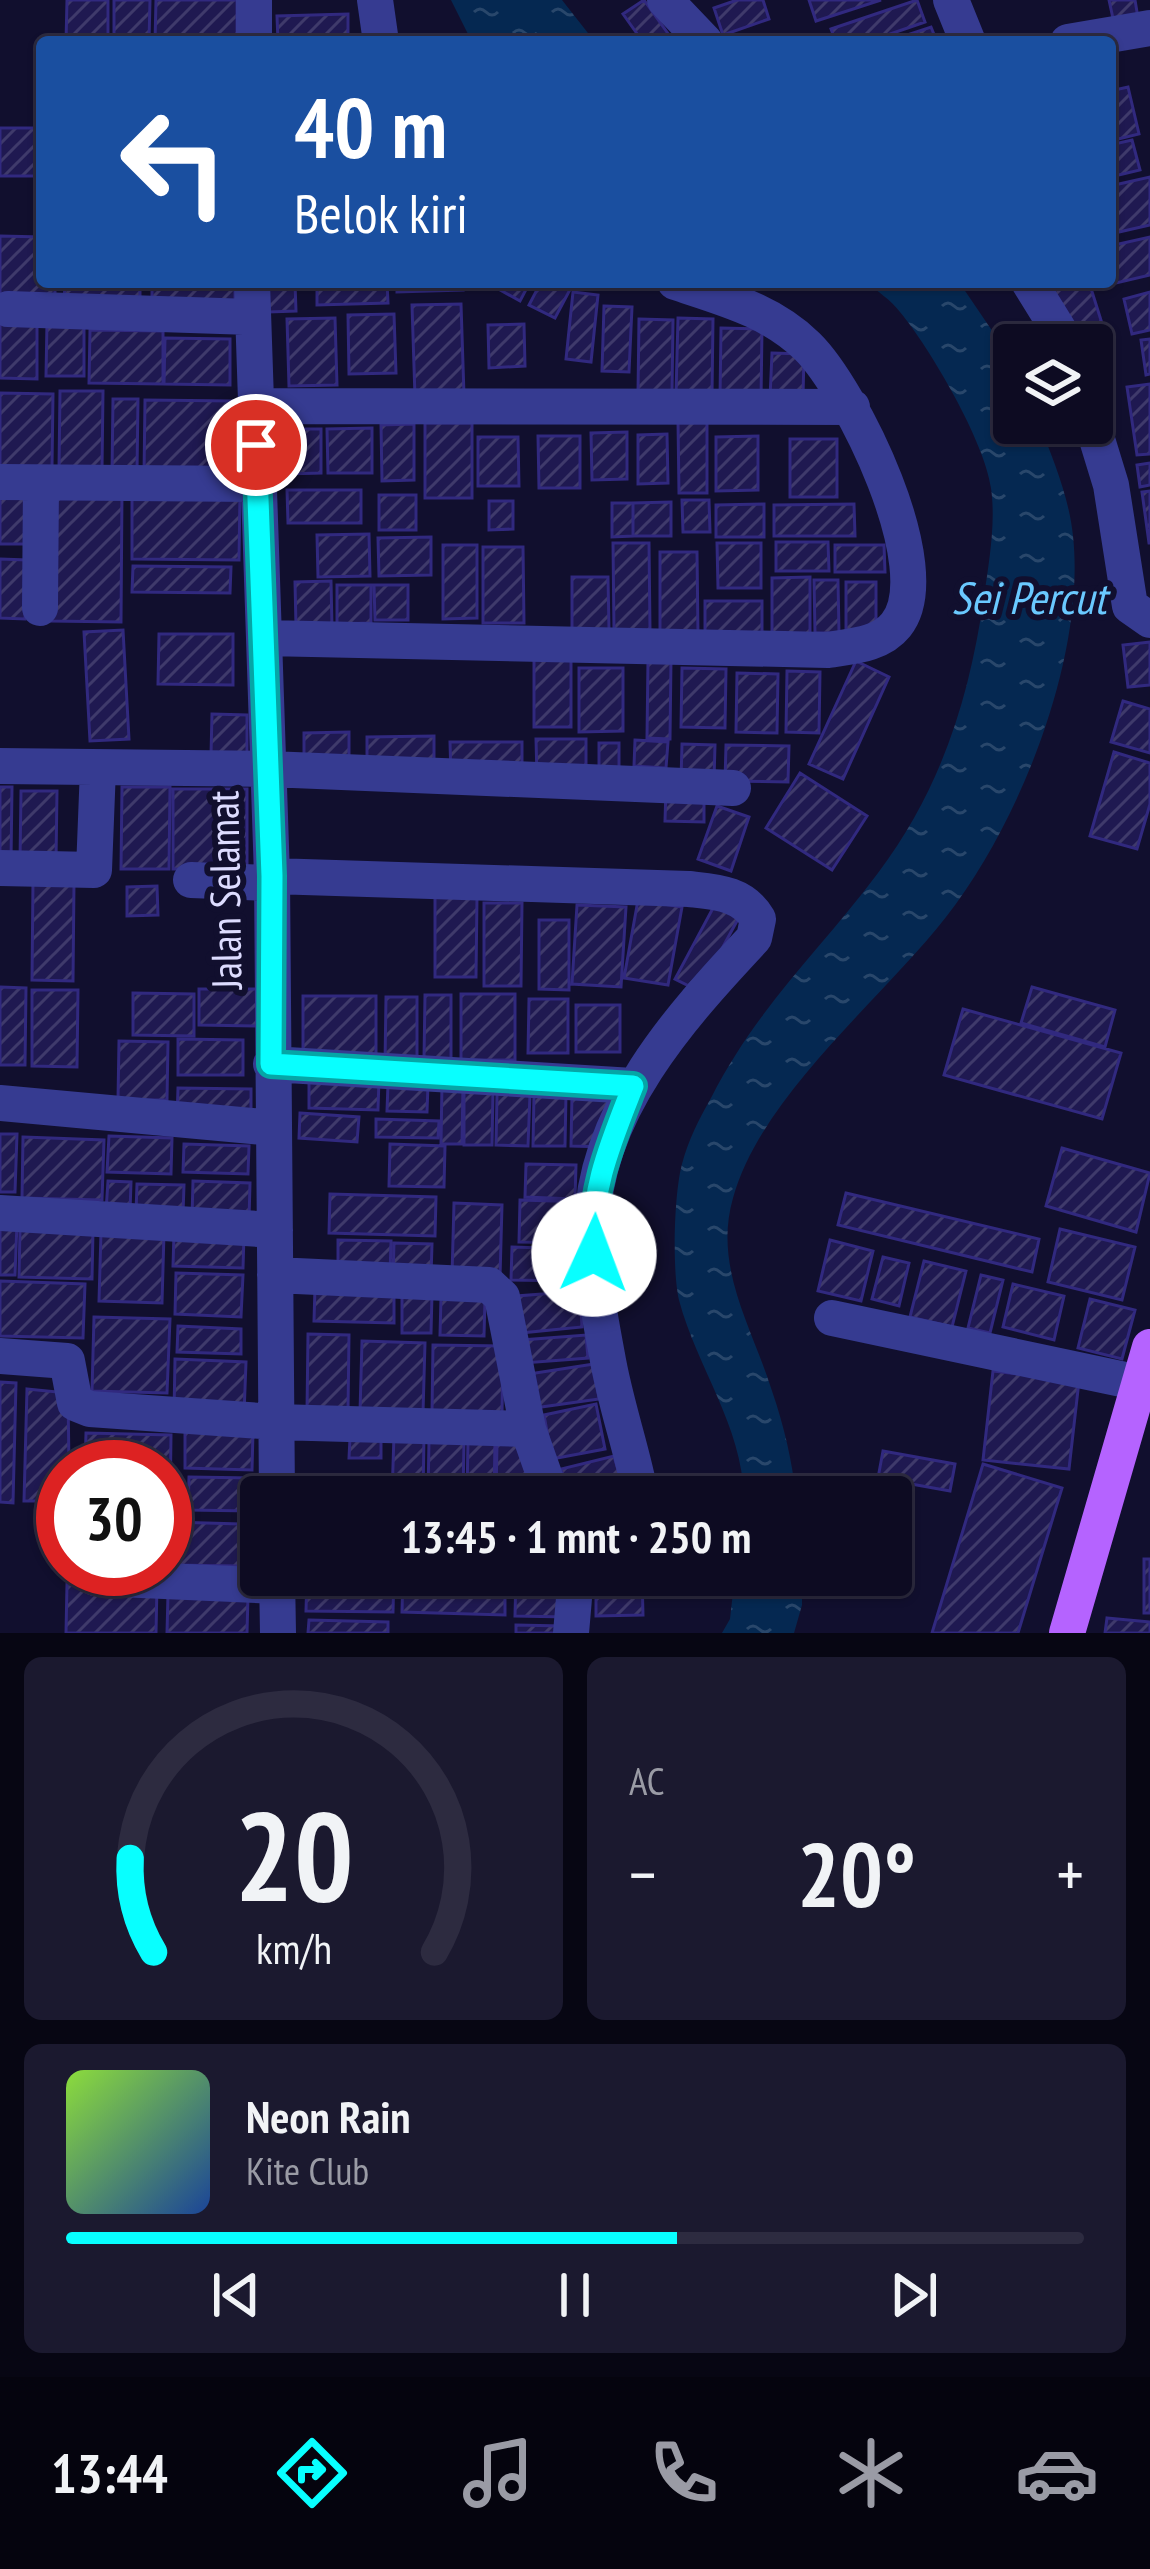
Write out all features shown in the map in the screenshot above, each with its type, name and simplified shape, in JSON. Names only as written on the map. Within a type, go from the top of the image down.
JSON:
[{"type":"main road","points":[[1067,1633],[1150,1347]]},
{"type":"street","points":[[254,0],[254,36]]},
{"type":"street","points":[[375,0],[380,36]]},
{"type":"street","points":[[665,0],[699,36]]},
{"type":"street","points":[[951,0],[966,36]]},
{"type":"street","points":[[1103,36],[1150,28]]},
{"type":"street","points":[[265,638],[828,650],[886,635],[904,613],[907,568],[890,489],[853,407],[810,349],[782,325],[750,306],[694,288]]},
{"type":"street","points":[[1033,288],[1054,324]]},
{"type":"street","points":[[8,309],[252,300]]},
{"type":"street","name":"Jalan Selamat","points":[[252,300],[272,879],[277,1476]]},
{"type":"street","points":[[256,406],[853,407]]},
{"type":"street","points":[[1098,444],[1111,485],[1130,607],[1150,620]]},
{"type":"street","points":[[0,482],[257,484]]},
{"type":"street","points":[[40,608],[41,483]]},
{"type":"street","points":[[0,766],[269,769],[733,788]]},
{"type":"street","points":[[0,868],[94,870],[98,768]]},
{"type":"street","points":[[191,880],[688,889],[737,898],[751,907],[758,919],[754,938],[633,1086],[599,1173],[592,1226],[607,1358],[636,1476]]},
{"type":"street","points":[[271,1064],[633,1086]]},
{"type":"street","points":[[0,1103],[274,1128]]},
{"type":"street","points":[[0,1213],[274,1230]]},
{"type":"street","points":[[275,1275],[489,1285],[502,1297],[528,1429],[545,1476]]},
{"type":"street","points":[[832,1318],[1140,1383]]},
{"type":"street","points":[[0,1356],[67,1361],[73,1397],[80,1407],[276,1422],[528,1429]]},
{"type":"street","points":[[192,1580],[240,1580]]},
{"type":"street","points":[[277,1596],[278,1633]]},
{"type":"street","points":[[571,1633],[574,1596]]},
{"type":"water","points":[[451,0],[562,0],[590,36],[469,36]]},
{"type":"water","name":"Sei Percut","points":[[873,288],[963,288],[993,332],[993,444],[1048,444],[1064,493],[1073,536],[1069,633],[1042,736],[999,835],[973,879],[920,948],[796,1086],[748,1160],[733,1198],[728,1223],[731,1273],[780,1417],[793,1476],[742,1476],[736,1445],[679,1300],[675,1232],[682,1164],[702,1114],[748,1035],[878,873],[919,809],[949,742],[978,635],[993,515],[987,469],[940,371],[912,328]]},
{"type":"water","points":[[733,1596],[802,1596],[794,1633],[722,1633],[730,1619]]},
{"type":"building","points":[[67,0],[108,0],[108,36],[66,36]]},
{"type":"building","points":[[114,0],[150,0],[149,36],[114,36]]},
{"type":"building","points":[[156,0],[237,0],[237,36],[155,36]]},
{"type":"building","points":[[644,0],[670,36],[639,36],[623,14]]},
{"type":"building","points":[[737,0],[763,0],[769,19],[723,35],[714,8]]},
{"type":"building","points":[[809,0],[881,0],[816,21]]},
{"type":"building","points":[[917,0],[925,22],[884,36],[834,36],[831,29]]},
{"type":"building","points":[[1109,0],[1135,0],[1138,18],[1114,23]]},
{"type":"building","points":[[348,14],[348,36],[278,36],[277,16]]},
{"type":"building","points":[[931,27],[935,36],[904,36]]},
{"type":"building","points":[[1128,87],[1139,134],[1116,140],[1116,90]]},
{"type":"building","points":[[0,128],[36,128],[36,176],[0,176]]},
{"type":"building","points":[[1132,140],[1140,170],[1116,176],[1116,144]]},
{"type":"building","points":[[1150,177],[1150,225],[1116,233],[1116,185]]},
{"type":"building","points":[[0,236],[36,237],[36,288],[55,288],[55,297],[0,296]]},
{"type":"building","points":[[1150,237],[1150,275],[1116,283],[1116,245]]},
{"type":"building","points":[[65,288],[140,288],[140,304],[64,304]]},
{"type":"building","points":[[152,288],[235,288],[235,311],[152,310]]},
{"type":"building","points":[[268,288],[295,288],[296,311],[269,312]]},
{"type":"building","points":[[317,288],[387,288],[388,303],[317,305]]},
{"type":"building","points":[[397,288],[463,290],[397,292]]},
{"type":"building","points":[[497,288],[527,288],[520,301]]},
{"type":"building","points":[[538,288],[571,288],[555,318],[529,305]]},
{"type":"building","points":[[1048,288],[1091,288],[1102,324],[1067,324]]},
{"type":"building","points":[[573,292],[598,295],[591,362],[566,359]]},
{"type":"building","points":[[1150,292],[1150,330],[1132,334],[1124,299]]},
{"type":"building","points":[[461,304],[464,395],[415,397],[412,305]]},
{"type":"building","points":[[604,306],[632,307],[629,372],[602,371]]},
{"type":"building","points":[[394,314],[396,373],[349,374],[348,315]]},
{"type":"building","points":[[335,318],[337,385],[289,386],[287,319]]},
{"type":"building","points":[[678,318],[713,319],[712,395],[676,394]]},
{"type":"building","points":[[639,319],[673,320],[672,393],[638,393]]},
{"type":"building","points":[[0,322],[37,322],[37,379],[0,378]]},
{"type":"building","points":[[47,322],[84,323],[84,376],[46,376]]},
{"type":"building","points":[[524,324],[525,366],[489,368],[488,325]]},
{"type":"building","points":[[721,328],[762,329],[761,399],[720,398]]},
{"type":"building","points":[[90,330],[163,331],[163,384],[89,383]]},
{"type":"building","points":[[165,338],[230,339],[230,385],[164,384]]},
{"type":"building","points":[[1150,339],[1150,374],[1146,375],[1141,340]]},
{"type":"building","points":[[772,353],[804,354],[803,398],[770,398]]},
{"type":"building","points":[[1150,384],[1150,454],[1137,455],[1127,387]]},
{"type":"building","points":[[60,391],[103,391],[102,470],[59,469]]},
{"type":"building","points":[[0,393],[53,394],[52,467],[0,466]]},
{"type":"building","points":[[113,399],[138,399],[137,473],[112,473]]},
{"type":"building","points":[[145,400],[233,401],[233,476],[144,475]]},
{"type":"building","points":[[678,421],[707,421],[707,493],[679,493]]},
{"type":"building","points":[[425,423],[472,423],[472,498],[425,498]]},
{"type":"building","points":[[414,424],[414,480],[382,481],[381,425]]},
{"type":"building","points":[[372,428],[372,473],[328,473],[327,429]]},
{"type":"building","points":[[285,429],[321,429],[321,473],[285,474]]},
{"type":"building","points":[[627,432],[627,479],[592,480],[591,433]]},
{"type":"building","points":[[667,434],[668,483],[638,484],[638,435]]},
{"type":"building","points":[[538,436],[580,436],[580,488],[539,488]]},
{"type":"building","points":[[758,436],[758,490],[716,491],[716,437]]},
{"type":"building","points":[[478,437],[518,437],[519,486],[478,486]]},
{"type":"building","points":[[790,439],[837,439],[837,497],[790,497]]},
{"type":"building","points":[[1150,463],[1150,485],[1140,487],[1137,465]]},
{"type":"building","points":[[53,490],[122,491],[121,622],[51,621]]},
{"type":"building","points":[[287,490],[361,490],[361,523],[288,523]]},
{"type":"building","points":[[1150,491],[1150,543],[1149,543],[1142,492]]},
{"type":"building","points":[[132,492],[240,493],[239,560],[132,559]]},
{"type":"building","points":[[0,493],[28,493],[27,544],[0,544]]},
{"type":"building","points":[[379,495],[416,495],[416,530],[379,530]]},
{"type":"building","points":[[682,500],[709,500],[710,532],[683,532]]},
{"type":"building","points":[[489,501],[513,501],[513,529],[489,530]]},
{"type":"building","points":[[671,502],[671,536],[633,536],[633,503]]},
{"type":"building","points":[[612,503],[633,503],[633,536],[612,537]]},
{"type":"building","points":[[764,504],[764,537],[716,537],[716,505]]},
{"type":"building","points":[[854,504],[855,536],[774,536],[774,505]]},
{"type":"building","points":[[369,534],[370,576],[318,577],[317,535]]},
{"type":"building","points":[[431,537],[431,575],[379,576],[378,538]]},
{"type":"building","points":[[776,542],[828,542],[829,571],[776,571]]},
{"type":"building","points":[[613,543],[649,543],[650,630],[614,631]]},
{"type":"building","points":[[717,543],[761,543],[761,588],[718,588]]},
{"type":"building","points":[[443,545],[477,545],[477,618],[443,619]]},
{"type":"building","points":[[835,545],[884,545],[885,572],[835,572]]},
{"type":"building","points":[[483,547],[523,547],[524,623],[483,623]]},
{"type":"building","points":[[660,552],[697,552],[698,635],[660,635]]},
{"type":"building","points":[[0,559],[27,560],[25,619],[0,618]]},
{"type":"building","points":[[133,566],[231,567],[230,593],[132,592]]},
{"type":"building","points":[[572,577],[608,577],[609,630],[572,631]]},
{"type":"building","points":[[810,577],[810,637],[772,637],[772,578]]},
{"type":"building","points":[[814,580],[838,580],[839,633],[815,633]]},
{"type":"building","points":[[331,581],[332,627],[296,627],[295,582]]},
{"type":"building","points":[[846,582],[876,582],[876,631],[846,631]]},
{"type":"building","points":[[337,585],[371,585],[371,623],[337,624]]},
{"type":"building","points":[[374,585],[408,585],[408,620],[375,620]]},
{"type":"building","points":[[705,601],[762,601],[762,640],[705,640]]},
{"type":"building","points":[[123,630],[129,739],[90,741],[84,632]]},
{"type":"building","points":[[159,634],[233,634],[233,685],[158,684]]},
{"type":"building","points":[[1150,642],[1150,685],[1128,687],[1123,645]]},
{"type":"building","points":[[534,655],[571,655],[571,727],[534,727]]},
{"type":"building","points":[[648,659],[671,660],[670,739],[647,738]]},
{"type":"building","points":[[856,661],[889,677],[843,779],[809,764]]},
{"type":"building","points":[[579,668],[623,668],[623,731],[579,732]]},
{"type":"building","points":[[682,668],[726,669],[725,728],[681,727]]},
{"type":"building","points":[[787,671],[820,672],[819,733],[786,732]]},
{"type":"building","points":[[737,673],[778,674],[777,733],[736,732]]},
{"type":"building","points":[[1123,701],[1150,709],[1150,753],[1111,742]]},
{"type":"building","points":[[212,714],[247,715],[247,755],[211,755]]},
{"type":"building","points":[[349,732],[349,773],[304,773],[304,733]]},
{"type":"building","points":[[434,736],[434,776],[367,777],[367,737]]},
{"type":"building","points":[[536,739],[586,739],[586,778],[537,778]]},
{"type":"building","points":[[635,740],[668,742],[666,768],[634,766]]},
{"type":"building","points":[[450,742],[522,742],[522,777],[451,777]]},
{"type":"building","points":[[599,743],[619,743],[619,773],[599,773]]},
{"type":"building","points":[[682,744],[715,745],[714,780],[681,780]]},
{"type":"building","points":[[726,745],[789,746],[788,782],[725,781]]},
{"type":"building","points":[[1114,752],[1150,763],[1150,804],[1137,849],[1090,836]]},
{"type":"building","points":[[800,773],[867,816],[832,870],[766,828]]},
{"type":"building","points":[[0,787],[12,787],[11,860],[0,859]]},
{"type":"building","points":[[122,787],[170,787],[169,869],[121,869]]},
{"type":"building","points":[[666,788],[704,789],[704,822],[665,821]]},
{"type":"building","points":[[173,789],[247,789],[247,869],[173,869]]},
{"type":"building","points":[[21,791],[57,791],[56,861],[20,861]]},
{"type":"building","points":[[717,806],[749,817],[731,871],[698,859]]},
{"type":"building","points":[[33,881],[74,882],[73,981],[32,980]]},
{"type":"building","points":[[157,886],[158,915],[127,916],[127,887]]},
{"type":"building","points":[[720,895],[744,908],[699,991],[675,979]]},
{"type":"building","points":[[435,897],[477,897],[476,977],[435,977]]},
{"type":"building","points":[[638,900],[682,907],[668,985],[624,978]]},
{"type":"building","points":[[484,903],[522,903],[521,986],[484,986]]},
{"type":"building","points":[[577,905],[626,907],[621,987],[572,984]]},
{"type":"building","points":[[539,920],[569,920],[569,990],[539,989]]},
{"type":"building","points":[[0,987],[26,988],[25,1065],[0,1065]]},
{"type":"building","points":[[1032,987],[1115,1010],[1105,1047],[1021,1023]]},
{"type":"building","points":[[199,989],[259,989],[259,1026],[199,1025]]},
{"type":"building","points":[[32,990],[78,990],[77,1067],[32,1066]]},
{"type":"building","points":[[133,993],[194,994],[194,1036],[133,1035]]},
{"type":"building","points":[[461,994],[515,994],[515,1060],[461,1060]]},
{"type":"building","points":[[425,995],[451,995],[451,1059],[424,1059]]},
{"type":"building","points":[[303,996],[376,996],[376,1057],[303,1057]]},
{"type":"building","points":[[386,997],[417,997],[417,1065],[385,1064]]},
{"type":"building","points":[[529,999],[568,999],[568,1053],[528,1053]]},
{"type":"building","points":[[576,1005],[620,1005],[620,1052],[576,1052]]},
{"type":"building","points":[[963,1009],[1121,1053],[1102,1119],[944,1075]]},
{"type":"building","points":[[178,1039],[243,1040],[243,1075],[178,1075]]},
{"type":"building","points":[[119,1041],[168,1042],[167,1100],[118,1100]]},
{"type":"building","points":[[309,1078],[379,1079],[378,1110],[309,1108]]},
{"type":"building","points":[[442,1083],[463,1083],[462,1144],[441,1144]]},
{"type":"building","points":[[388,1084],[428,1085],[427,1112],[387,1111]]},
{"type":"building","points":[[178,1088],[251,1089],[251,1120],[177,1119]]},
{"type":"building","points":[[464,1090],[493,1090],[492,1145],[464,1145]]},
{"type":"building","points":[[497,1094],[530,1094],[528,1146],[496,1145]]},
{"type":"building","points":[[534,1094],[566,1094],[565,1146],[533,1146]]},
{"type":"building","points":[[572,1094],[609,1095],[607,1147],[571,1146]]},
{"type":"building","points":[[300,1113],[359,1117],[357,1142],[299,1138]]},
{"type":"building","points":[[376,1119],[439,1121],[438,1138],[376,1137]]},
{"type":"building","points":[[0,1134],[17,1134],[15,1192],[0,1192]]},
{"type":"building","points":[[109,1136],[172,1138],[171,1174],[107,1172]]},
{"type":"building","points":[[23,1137],[104,1140],[102,1200],[22,1198]]},
{"type":"building","points":[[184,1144],[249,1146],[248,1174],[183,1172]]},
{"type":"building","points":[[390,1144],[445,1146],[444,1187],[389,1186]]},
{"type":"building","points":[[1062,1148],[1150,1173],[1136,1232],[1046,1206]]},
{"type":"building","points":[[526,1164],[576,1165],[575,1199],[525,1197]]},
{"type":"building","points":[[108,1181],[131,1182],[130,1212],[106,1211]]},
{"type":"building","points":[[193,1181],[250,1183],[249,1220],[192,1218]]},
{"type":"building","points":[[137,1184],[184,1185],[183,1214],[136,1212]]},
{"type":"building","points":[[846,1193],[1039,1239],[1032,1272],[838,1225]]},
{"type":"building","points":[[330,1194],[436,1197],[435,1236],[329,1233]]},
{"type":"building","points":[[520,1200],[585,1202],[584,1243],[519,1242]]},
{"type":"building","points":[[454,1203],[502,1205],[500,1277],[452,1276]]},
{"type":"building","points":[[0,1222],[17,1223],[15,1275],[0,1275]]},
{"type":"building","points":[[20,1229],[93,1231],[92,1279],[19,1277]]},
{"type":"building","points":[[1060,1229],[1135,1247],[1122,1300],[1048,1282]]},
{"type":"building","points":[[101,1232],[164,1233],[162,1303],[99,1301]]},
{"type":"building","points":[[174,1233],[244,1235],[243,1268],[173,1266]]},
{"type":"building","points":[[338,1240],[391,1241],[390,1275],[338,1273]]},
{"type":"building","points":[[830,1240],[873,1251],[861,1301],[818,1291]]},
{"type":"building","points":[[394,1243],[432,1244],[431,1277],[393,1276]]},
{"type":"building","points":[[512,1247],[573,1249],[572,1281],[511,1280]]},
{"type":"building","points":[[883,1257],[909,1263],[899,1306],[872,1299]]},
{"type":"building","points":[[924,1261],[966,1271],[952,1327],[910,1317]]},
{"type":"building","points":[[176,1273],[243,1275],[241,1317],[175,1314]]},
{"type":"building","points":[[981,1275],[1003,1280],[990,1333],[968,1328]]},
{"type":"building","points":[[0,1281],[85,1284],[83,1338],[0,1336]]},
{"type":"building","points":[[1013,1284],[1064,1296],[1054,1340],[1003,1327]]},
{"type":"building","points":[[315,1287],[394,1288],[394,1323],[314,1321]]},
{"type":"building","points":[[580,1291],[582,1327],[520,1333],[517,1296]]},
{"type":"building","points":[[402,1293],[432,1294],[431,1333],[402,1333]]},
{"type":"building","points":[[441,1298],[485,1299],[484,1336],[440,1335]]},
{"type":"building","points":[[1090,1299],[1135,1310],[1122,1359],[1078,1348]]},
{"type":"building","points":[[94,1317],[170,1319],[167,1393],[92,1391]]},
{"type":"building","points":[[178,1326],[241,1329],[241,1354],[177,1352]]},
{"type":"building","points":[[308,1334],[349,1335],[348,1412],[307,1411]]},
{"type":"building","points":[[586,1335],[588,1358],[524,1363],[522,1340]]},
{"type":"building","points":[[362,1341],[425,1343],[423,1413],[360,1412]]},
{"type":"building","points":[[433,1345],[503,1346],[502,1414],[432,1412]]},
{"type":"building","points":[[175,1359],[246,1362],[244,1415],[174,1413]]},
{"type":"building","points":[[594,1364],[599,1399],[534,1408],[529,1374]]},
{"type":"building","points":[[993,1371],[1079,1381],[1069,1469],[983,1460]]},
{"type":"building","points":[[0,1382],[16,1383],[13,1503],[0,1502]]},
{"type":"building","points":[[27,1389],[68,1393],[69,1440],[36,1440],[36,1501],[24,1501]]},
{"type":"building","points":[[596,1404],[605,1449],[552,1459],[544,1415]]},
{"type":"building","points":[[185,1430],[253,1432],[252,1470],[192,1468],[192,1440],[185,1440]]},
{"type":"building","points":[[86,1433],[171,1435],[171,1440],[86,1440]]},
{"type":"building","points":[[394,1435],[424,1436],[423,1476],[393,1476]]},
{"type":"building","points":[[350,1438],[381,1439],[381,1458],[349,1458]]},
{"type":"building","points":[[429,1440],[464,1441],[463,1476],[428,1476]]},
{"type":"building","points":[[468,1440],[495,1441],[494,1476],[467,1476]]},
{"type":"building","points":[[497,1444],[534,1445],[533,1476],[496,1476]]},
{"type":"building","points":[[883,1451],[955,1464],[950,1491],[912,1484],[912,1476],[878,1476]]},
{"type":"building","points":[[614,1456],[620,1476],[563,1476],[561,1469]]},
{"type":"building","points":[[983,1464],[1062,1488],[1018,1633],[932,1633]]},
{"type":"building","points":[[192,1477],[240,1478],[240,1511],[192,1510]]},
{"type":"building","points":[[192,1523],[240,1524],[239,1566],[192,1565]]},
{"type":"building","points":[[1144,1559],[1150,1559],[1150,1613],[1144,1613]]},
{"type":"building","points":[[67,1596],[157,1596],[156,1633],[66,1633]]},
{"type":"building","points":[[168,1596],[248,1596],[247,1633],[167,1633]]},
{"type":"building","points":[[306,1596],[393,1596],[393,1612],[306,1611]]},
{"type":"building","points":[[402,1596],[505,1596],[505,1615],[402,1612]]},
{"type":"building","points":[[515,1596],[568,1596],[567,1617],[515,1616]]},
{"type":"building","points":[[596,1596],[643,1596],[643,1615],[596,1616]]},
{"type":"building","points":[[1107,1618],[1150,1622],[1150,1633],[1105,1633]]},
{"type":"building","points":[[309,1620],[388,1622],[388,1633],[308,1633]]},
{"type":"building","points":[[516,1625],[562,1626],[562,1633],[516,1633]]},
{"type":"route","points":[[256,445],[272,876],[271,1064],[633,1086],[599,1173],[592,1226],[594,1254]]}]
